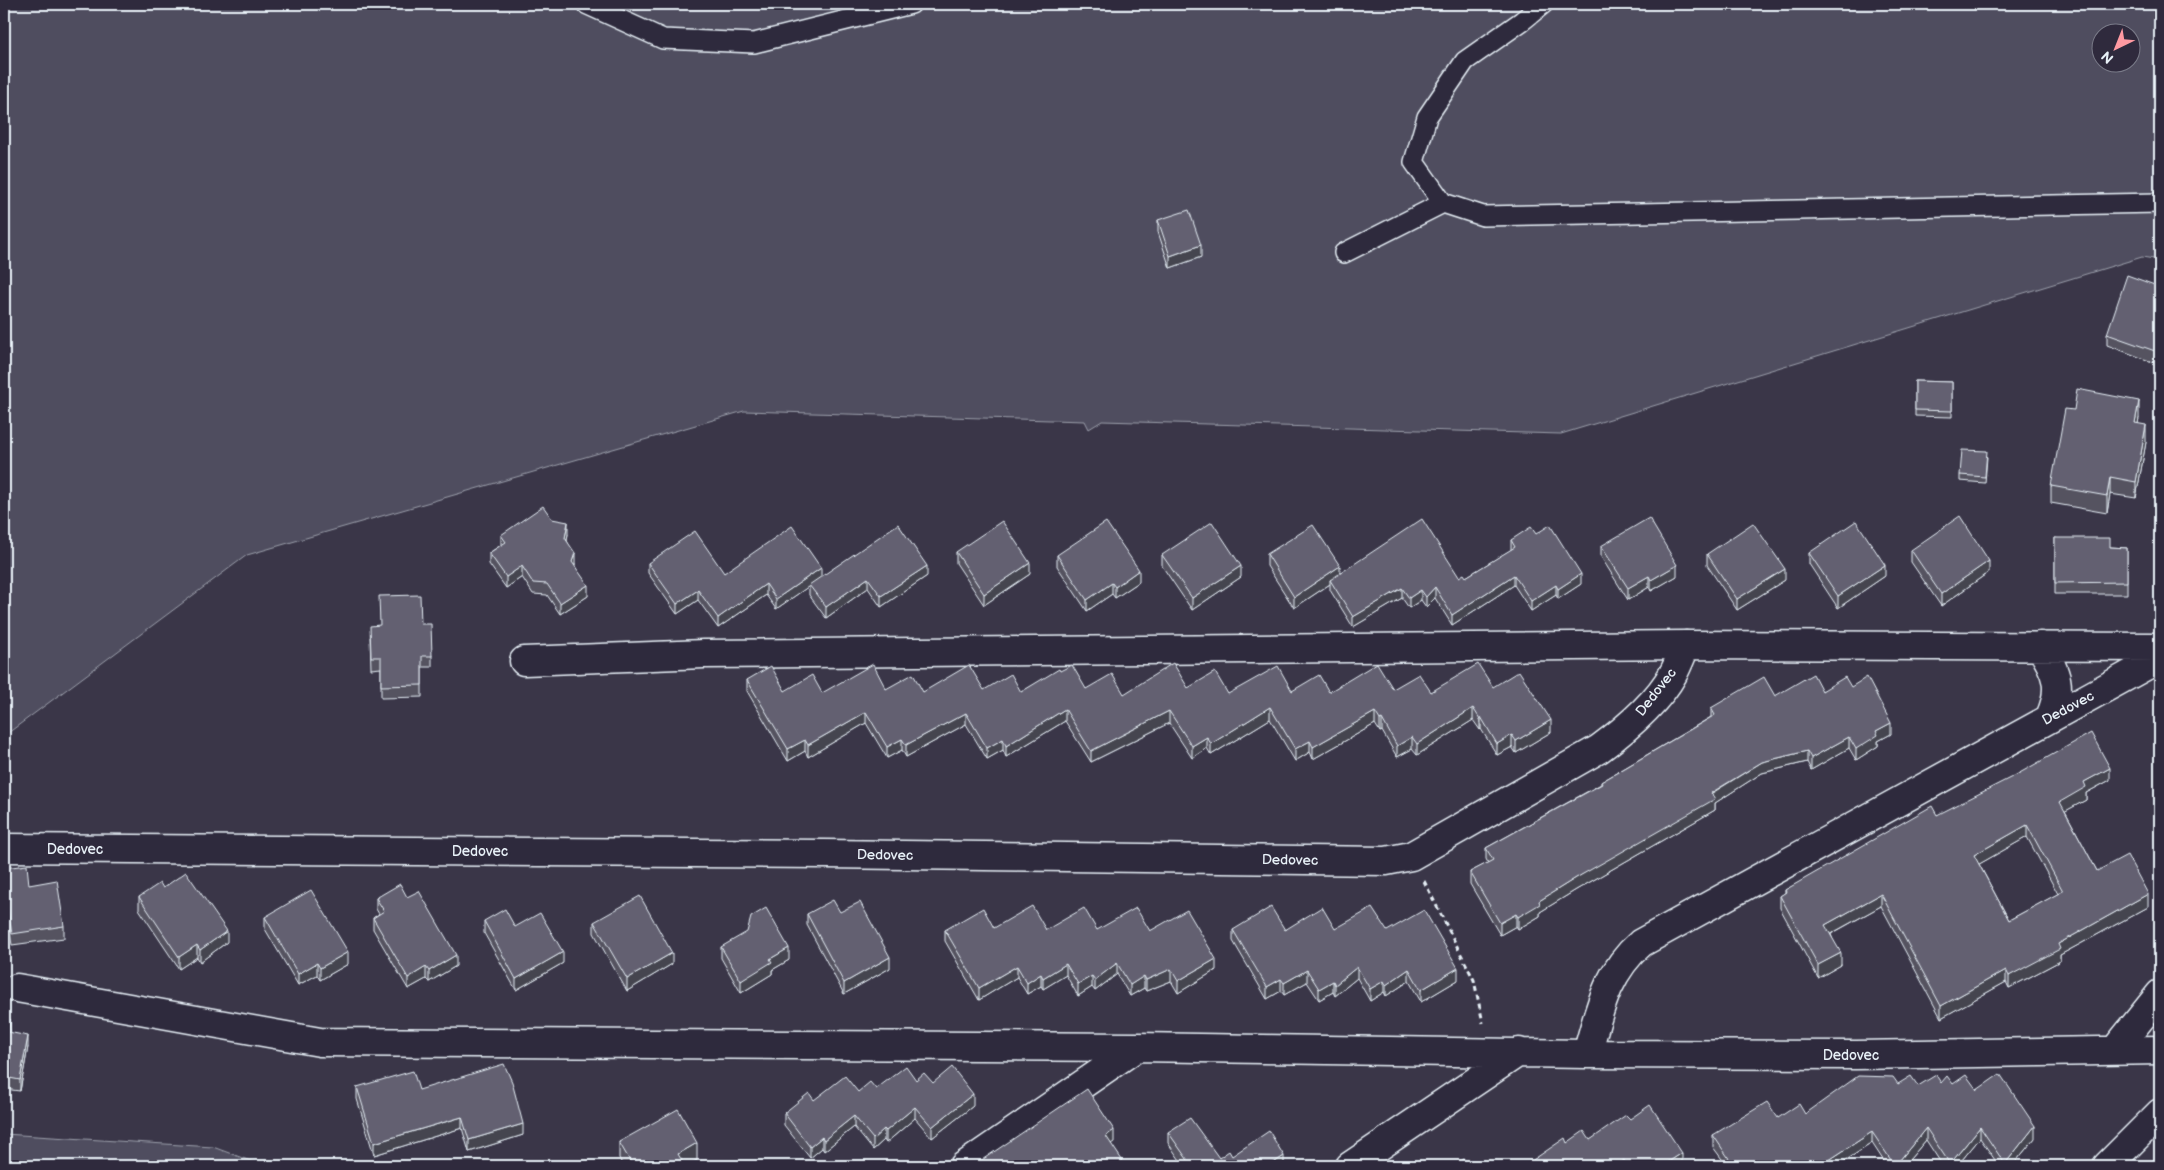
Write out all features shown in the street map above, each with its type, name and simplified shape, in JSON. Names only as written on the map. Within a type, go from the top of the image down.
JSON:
[{"type":"street","name":"Dedovec","points":[[4,848],[825,854],[1386,861],[1411,856],[1599,749],[1626,729],[1673,674],[1686,645]]},
{"type":"street","name":"Dedovec","points":[[524,660],[704,654],[1686,645],[2160,647]]},
{"type":"street","points":[[2040,646],[2051,663],[2058,682],[2058,700],[2050,717]]},
{"type":"street","name":"Dedovec","points":[[1587,1054],[1603,998],[1615,971],[1627,955],[1641,943],[2160,658]]},
{"type":"street","name":"Dedovec","points":[[17,988],[320,1042],[1136,1047],[1587,1054],[1856,1055],[2160,1050]]},
{"type":"street","points":[[2115,1050],[2160,994]]},
{"type":"street","points":[[964,1166],[1136,1047]]},
{"type":"street","points":[[1350,1166],[1519,1052]]},
{"type":"street","points":[[2107,1166],[2160,1112]]},
{"type":"lane","points":[[586,4],[663,39],[754,43],[911,4]]},
{"type":"lane","points":[[1544,4],[1465,61],[1427,117],[1414,162],[1443,202],[1482,216],[2160,203]]},
{"type":"lane","points":[[1344,253],[1443,202]]},
{"type":"path","points":[[1411,856],[1474,980],[1490,1052]]},
{"type":"shaded area","points":[[4,4],[2160,4],[2160,260],[2142,257],[1561,434],[1102,421],[1089,429],[1085,421],[744,411],[247,555],[4,736]]},
{"type":"shaded area","points":[[4,1134],[213,1147],[264,1166],[4,1166]]},
{"type":"building","points":[[1189,210],[1201,245],[1170,256],[1158,220]]},
{"type":"building","points":[[2127,275],[2160,287],[2160,336],[2155,351],[2107,334]]},
{"type":"building","points":[[1915,381],[1952,382],[1952,411],[1915,410]]},
{"type":"building","points":[[2077,389],[2139,401],[2135,423],[2146,425],[2136,482],[2110,477],[2107,496],[2051,486],[2065,409],[2074,410]]},
{"type":"building","points":[[1962,450],[1987,451],[1985,477],[1960,475]]},
{"type":"building","points":[[543,506],[552,519],[568,522],[565,538],[575,553],[572,562],[588,585],[560,603],[547,584],[533,583],[522,566],[506,577],[489,553],[506,542],[501,535]]},
{"type":"building","points":[[1960,516],[1989,561],[1941,594],[1911,550]]},
{"type":"building","points":[[1649,518],[1677,565],[1651,580],[1649,576],[1628,588],[1601,546]]},
{"type":"building","points":[[1422,519],[1459,577],[1464,574],[1466,577],[1515,547],[1511,540],[1531,527],[1536,534],[1550,525],[1581,574],[1558,589],[1556,585],[1531,601],[1514,575],[1452,615],[1435,587],[1426,597],[1421,590],[1409,598],[1402,588],[1353,617],[1330,580]]},
{"type":"building","points":[[1002,521],[1030,563],[984,594],[956,552]]},
{"type":"building","points":[[1856,521],[1885,565],[1838,596],[1809,553]]},
{"type":"building","points":[[1106,522],[1139,570],[1115,587],[1112,583],[1087,600],[1057,555]]},
{"type":"building","points":[[1212,522],[1241,566],[1192,598],[1162,555]]},
{"type":"building","points":[[1753,523],[1785,569],[1737,599],[1707,554]]},
{"type":"building","points":[[898,524],[927,566],[881,596],[868,578],[826,607],[809,585]]},
{"type":"building","points":[[1313,525],[1340,566],[1294,597],[1267,554]]},
{"type":"building","points":[[792,526],[821,568],[776,599],[766,584],[718,618],[698,590],[677,604],[648,563],[695,531],[724,573]]},
{"type":"building","points":[[2055,538],[2110,538],[2110,547],[2127,548],[2127,582],[2055,583]]},
{"type":"building","points":[[420,595],[421,624],[431,624],[432,656],[422,656],[422,685],[381,686],[381,657],[371,657],[370,626],[380,625],[379,596]]},
{"type":"building","points":[[1173,663],[1188,688],[1215,672],[1228,694],[1278,666],[1292,691],[1319,675],[1329,692],[1377,663],[1393,689],[1419,674],[1431,692],[1478,664],[1493,687],[1519,671],[1551,720],[1516,741],[1512,735],[1497,744],[1481,717],[1480,719],[1473,708],[1417,744],[1412,737],[1397,746],[1382,719],[1380,720],[1375,712],[1313,747],[1310,741],[1295,749],[1270,707],[1211,744],[1207,737],[1192,746],[1169,711],[1091,751],[1065,709],[1006,746],[1003,739],[987,748],[966,713],[906,745],[902,739],[887,747],[866,712],[808,745],[805,740],[788,749],[747,680],[771,666],[785,691],[812,675],[822,693],[873,664],[886,689],[913,674],[923,692],[969,665],[984,690],[1011,674],[1021,692],[1059,669],[1060,671],[1072,665],[1086,689],[1112,674],[1124,694]]},
{"type":"building","points":[[1813,674],[1822,691],[1845,677],[1851,687],[1867,677],[1891,723],[1876,731],[1878,735],[1856,749],[1849,737],[1811,758],[1807,751],[1762,762],[1711,793],[1715,799],[1576,878],[1539,901],[1540,904],[1518,917],[1516,914],[1500,923],[1470,872],[1493,860],[1486,848],[1602,784],[1601,782],[1715,715],[1711,708],[1764,677],[1775,696]]},
{"type":"building","points":[[2091,733],[2110,768],[2084,782],[2086,787],[2060,802],[2097,871],[2127,855],[2148,894],[2058,944],[2060,949],[2009,976],[2006,970],[1941,1006],[1881,894],[1825,925],[1841,953],[1818,965],[1780,896],[1786,892],[1785,890],[1932,806],[1937,815],[2016,775]],"holes":[[[2027,825],[2063,891],[2009,920],[1974,855]]]},
{"type":"building","points":[[27,865],[29,885],[57,880],[64,926],[12,934],[4,884],[4,868]]},
{"type":"building","points":[[186,872],[227,931],[200,950],[197,945],[179,957],[139,897],[160,883],[163,888]]},
{"type":"building","points":[[400,884],[407,897],[419,891],[456,955],[429,971],[426,967],[408,978],[373,918],[384,911],[376,898]]},
{"type":"building","points":[[311,890],[348,952],[320,968],[317,963],[298,974],[265,917]]},
{"type":"building","points":[[640,896],[672,953],[627,979],[594,922]]},
{"type":"building","points":[[833,900],[840,912],[860,902],[890,957],[844,983],[807,914]]},
{"type":"building","points":[[1032,906],[1046,930],[1084,908],[1097,930],[1136,908],[1150,931],[1187,910],[1216,959],[1178,981],[1171,969],[1146,980],[1144,976],[1130,985],[1117,963],[1095,980],[1092,976],[1078,984],[1066,964],[1043,978],[1041,974],[1027,983],[1017,966],[979,988],[945,930],[983,908],[994,928]]},
{"type":"building","points":[[1271,907],[1285,930],[1322,907],[1335,929],[1372,908],[1387,931],[1424,910],[1458,968],[1421,990],[1409,969],[1386,985],[1384,981],[1370,989],[1357,967],[1335,985],[1333,981],[1319,989],[1307,970],[1284,983],[1281,979],[1267,987],[1233,930]]},
{"type":"building","points":[[766,908],[789,948],[770,959],[772,962],[741,981],[721,947],[747,932],[751,917]]},
{"type":"building","points":[[505,909],[515,927],[540,913],[563,952],[516,979],[484,921]]},
{"type":"building","points":[[4,1018],[10,1019],[8,1032],[28,1036],[20,1080],[4,1077]]},
{"type":"building","points":[[504,1064],[512,1082],[523,1124],[469,1140],[462,1117],[374,1143],[357,1087],[413,1071],[419,1090]]},
{"type":"building","points":[[906,1066],[916,1080],[924,1073],[933,1083],[952,1067],[973,1094],[932,1127],[915,1107],[886,1131],[884,1129],[873,1139],[854,1116],[824,1140],[822,1137],[810,1147],[784,1113],[809,1093],[814,1100],[845,1076],[858,1092],[870,1082],[876,1089]]},
{"type":"building","points":[[2000,1074],[2035,1126],[2005,1164],[1980,1127],[1950,1164],[1926,1128],[1895,1166],[1872,1132],[1820,1166],[1734,1166],[1713,1135],[1767,1102],[1778,1118],[1799,1104],[1805,1114],[1858,1076],[1893,1077],[1898,1084],[1911,1076],[1918,1086],[1936,1075],[1941,1083],[1947,1076],[1953,1084],[1966,1075],[1977,1090]]},
{"type":"building","points":[[1087,1089],[1114,1130],[1106,1136],[1126,1166],[973,1166]]},
{"type":"building","points":[[1650,1105],[1682,1153],[1662,1166],[1628,1166],[1624,1160],[1615,1166],[1537,1166],[1533,1160],[1565,1138],[1567,1143],[1584,1131],[1590,1140],[1626,1115],[1630,1119]]},
{"type":"building","points":[[678,1109],[697,1143],[678,1154],[685,1166],[633,1166],[619,1142]]},
{"type":"building","points":[[1190,1118],[1219,1158],[1229,1151],[1232,1156],[1269,1131],[1284,1156],[1269,1166],[1192,1166],[1168,1132]]},
{"type":"building","points":[[1464,1159],[1469,1166],[1453,1166]]}]
